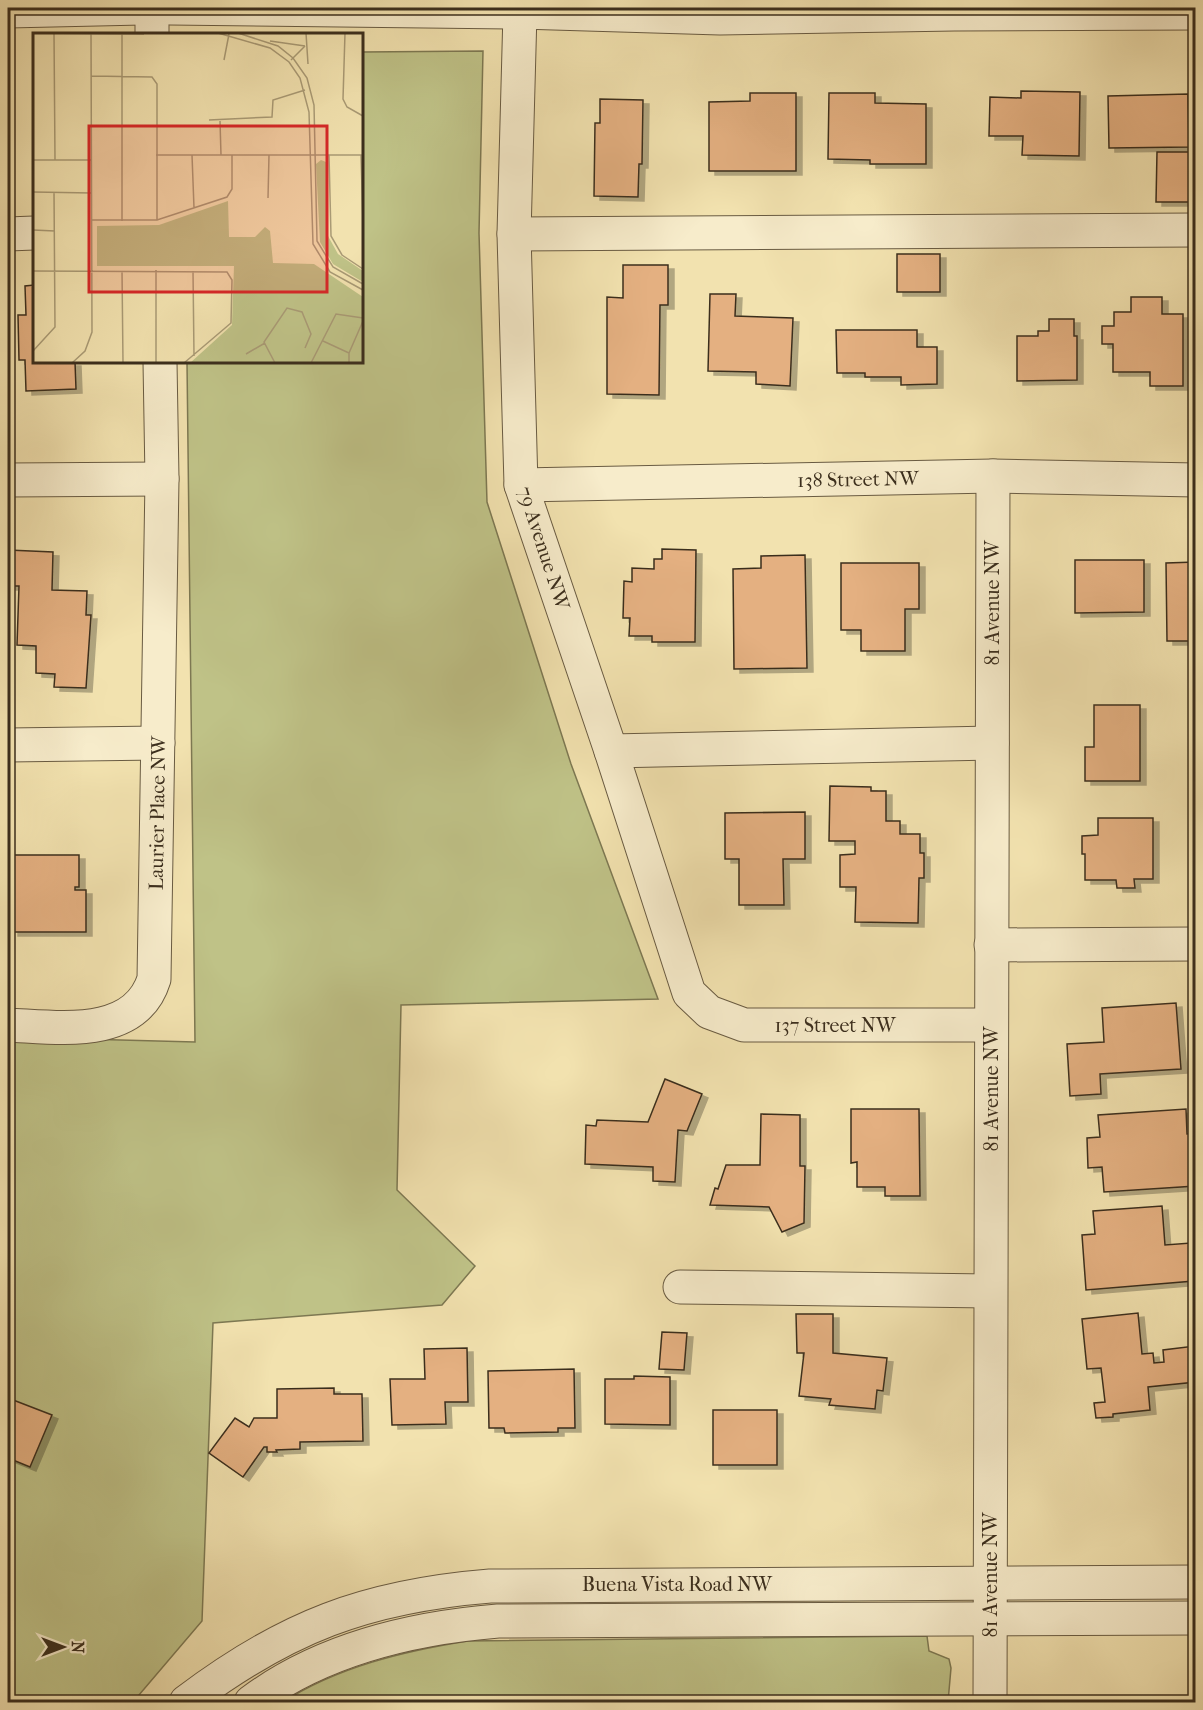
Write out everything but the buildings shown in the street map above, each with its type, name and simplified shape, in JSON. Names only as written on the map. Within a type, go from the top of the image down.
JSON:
[{"type":"street","points":[[8,11],[142,8]]},
{"type":"street","points":[[152,8],[152,33]]},
{"type":"street","points":[[170,8],[721,13],[954,10],[1196,13]]},
{"type":"street","name":"79 Avenue NW","points":[[520,12],[514,234],[521,485],[611,751],[689,993]]},
{"type":"street","points":[[514,234],[1196,230]]},
{"type":"street","points":[[8,234],[33,233]]},
{"type":"street","name":"Laurier Place NW","points":[[8,1025],[87,1028],[123,1016],[141,1005],[150,994],[154,979],[162,479],[160,363]]},
{"type":"street","name":"138 Street NW","points":[[521,485],[993,476],[1196,480]]},
{"type":"street","name":"81 Avenue NW","points":[[990,1702],[993,476]]},
{"type":"street","points":[[8,480],[162,479]]},
{"type":"street","points":[[8,745],[158,743]]},
{"type":"street","points":[[611,751],[992,743]]},
{"type":"street","points":[[991,945],[1196,945]]},
{"type":"street","name":"137 Street NW","points":[[689,993],[709,1012],[744,1025],[991,1025]]},
{"type":"street","points":[[680,1287],[990,1291]]},
{"type":"street","name":"Buena Vista Road NW","points":[[186,1702],[249,1658],[308,1627],[351,1610],[397,1598],[443,1590],[490,1586],[990,1581],[1196,1582]]},
{"type":"street","name":"Buena Vista Road NW","points":[[251,1702],[292,1677],[371,1643],[413,1632],[498,1621],[1196,1618]]},
{"type":"green space","points":[[483,51],[479,233],[487,502],[571,764],[658,999],[401,1005],[397,1190],[475,1266],[442,1305],[213,1323],[202,1621],[133,1702],[8,1702],[8,1037],[195,1042],[187,363],[363,363],[363,52]]},
{"type":"green space","points":[[927,1636],[929,1651],[949,1659],[951,1668],[948,1702],[283,1702],[326,1679],[372,1662],[468,1641]]}]
